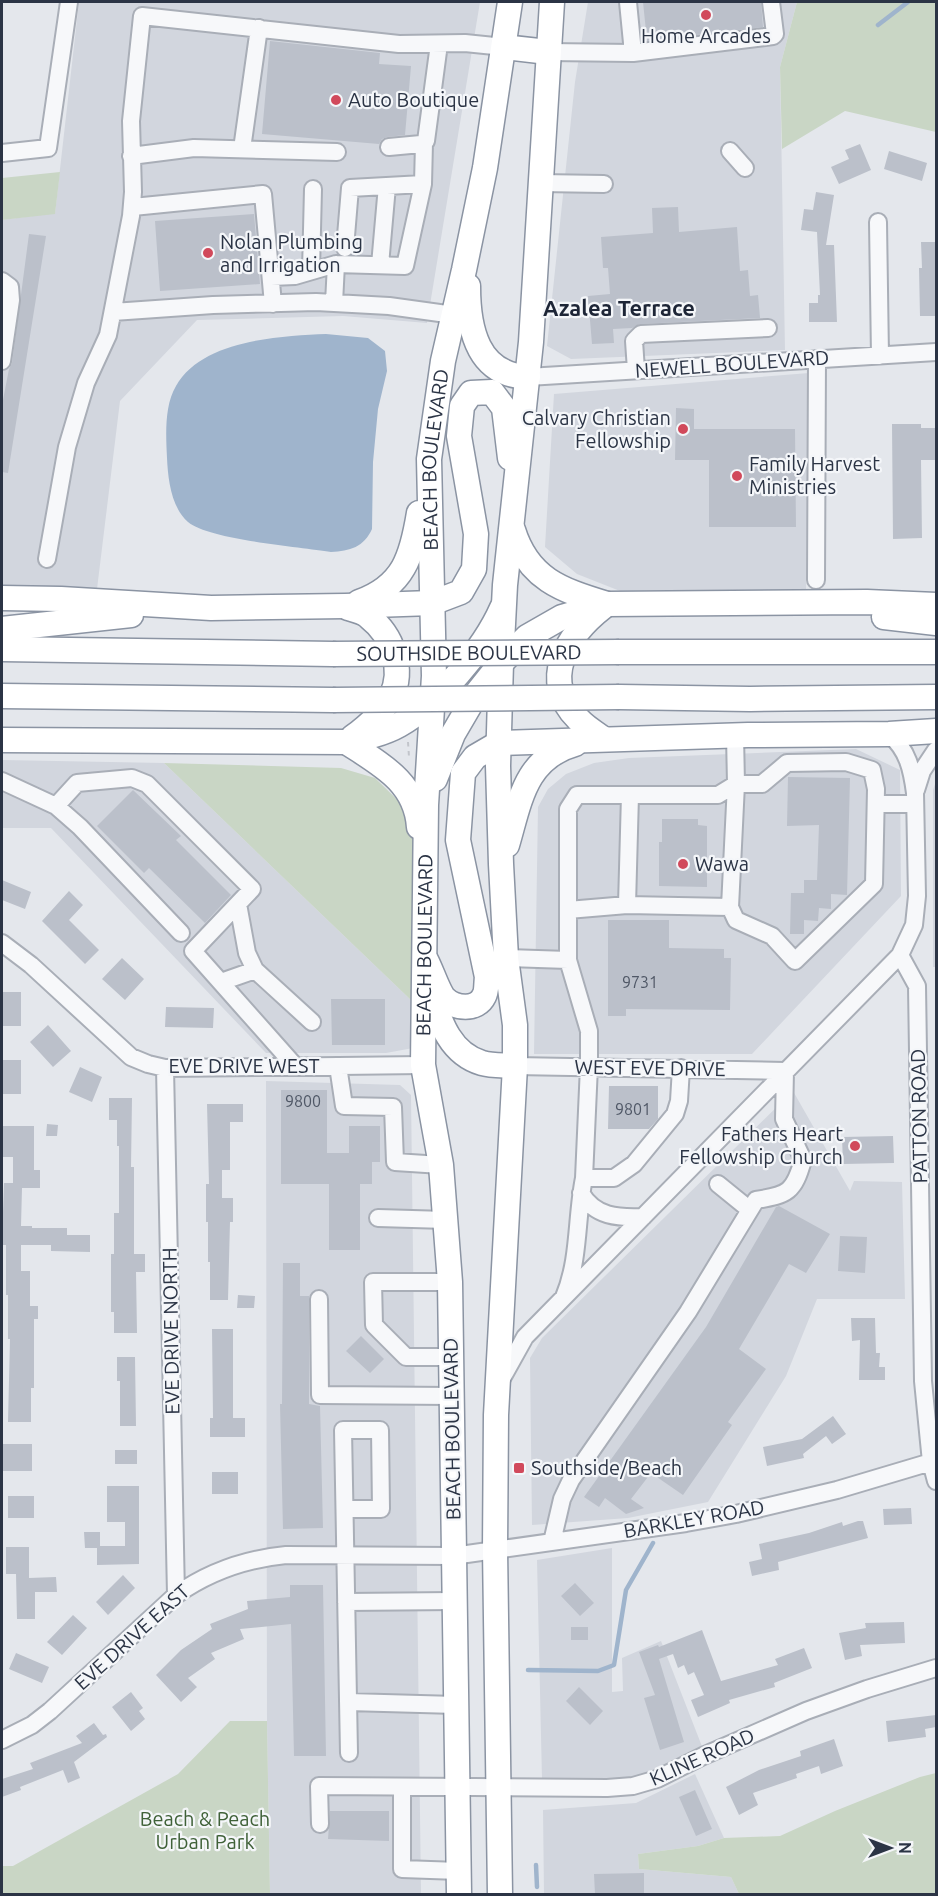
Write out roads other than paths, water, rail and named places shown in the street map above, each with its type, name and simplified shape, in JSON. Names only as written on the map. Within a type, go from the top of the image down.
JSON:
[{"type":"highway","name":"BEACH BOULEVARD","points":[[459,1883],[450,1282],[441,1165],[423,1065],[426,805],[433,701],[429,459],[443,362],[470,245],[488,151],[510,2]]},
{"type":"highway","points":[[500,1894],[495,1550],[496,1388],[516,1066],[516,1025],[506,958],[498,766],[504,603],[528,377],[552,2]]},
{"type":"highway","points":[[504,47],[548,52]]},
{"type":"highway","points":[[470,245],[468,304],[475,340],[496,366],[511,375],[528,377]]},
{"type":"highway","points":[[2,598],[61,599],[211,608],[432,603],[461,592],[474,569],[476,534],[459,436],[462,406],[471,393],[492,392],[504,408],[516,491]]},
{"type":"highway","points":[[345,606],[369,598],[387,587],[409,560],[414,547],[429,459]]},
{"type":"highway","points":[[512,527],[519,548],[528,563],[542,576],[571,592],[607,603],[867,602],[936,605]]},
{"type":"highway","points":[[2,740],[346,742],[397,726],[433,701],[457,675],[492,628],[504,603]]},
{"type":"highway","points":[[426,805],[443,756],[458,724],[477,693],[501,663],[527,637],[544,626],[562,617],[607,603]]},
{"type":"highway","points":[[604,739],[577,718],[567,705],[560,690],[559,674],[561,657],[568,644],[591,616],[607,603]]},
{"type":"highway","points":[[765,603],[936,623]]},
{"type":"highway","points":[[345,606],[368,615],[376,623],[393,648],[396,662],[396,678],[392,694],[385,707],[369,724],[346,742]]},
{"type":"highway","points":[[2,629],[211,608]]},
{"type":"highway","name":"SOUTHSIDE BOULEVARD","points":[[2,649],[333,654],[936,652]]},
{"type":"highway","points":[[2,696],[333,700],[936,697]]},
{"type":"highway","points":[[742,735],[936,716]]},
{"type":"highway","points":[[423,964],[443,997],[455,1005],[468,1007],[478,1004],[485,995],[487,977],[458,840],[460,800],[463,773],[475,757],[499,743],[936,731]]},
{"type":"highway","points":[[501,864],[524,786],[536,767],[548,755],[561,748],[604,739]]},
{"type":"highway","points":[[346,742],[384,766],[402,782],[418,819],[424,889]]},
{"type":"highway","points":[[423,964],[443,1029],[459,1051],[482,1063],[516,1066]]},
{"type":"street","points":[[2,153],[48,148],[69,2]]},
{"type":"street","points":[[628,2],[633,53]]},
{"type":"street","points":[[548,52],[633,53],[773,36],[775,34],[771,2]]},
{"type":"street","points":[[47,559],[67,447],[87,383],[108,335],[133,207],[130,121],[142,16],[399,44],[465,43],[504,47]]},
{"type":"street","points":[[242,149],[259,28]]},
{"type":"street","points":[[271,277],[307,273],[336,264],[405,266],[423,184],[424,143],[428,134],[439,44]]},
{"type":"street","points":[[389,147],[424,143]]},
{"type":"street","points":[[131,156],[177,149],[337,152]]},
{"type":"street","points":[[730,151],[745,168]]},
{"type":"street","points":[[540,183],[604,184]]},
{"type":"street","points":[[345,248],[350,188],[423,184]]},
{"type":"street","points":[[380,265],[387,186]]},
{"type":"street","points":[[301,302],[307,273],[314,189]]},
{"type":"street","points":[[133,207],[263,194],[273,304]]},
{"type":"street","points":[[878,222],[880,356]]},
{"type":"street","points":[[334,303],[336,264]]},
{"type":"street","points":[[2,281],[10,287],[2,361]]},
{"type":"street","points":[[113,312],[301,302],[389,306],[454,315]]},
{"type":"street","points":[[636,370],[634,341],[641,334],[768,328]]},
{"type":"street","name":"NEWELL BOULEVARD","points":[[528,377],[936,352]]},
{"type":"street","points":[[816,580],[817,359]]},
{"type":"street","points":[[496,1388],[525,1337],[900,955],[914,925],[917,896],[915,799],[913,777],[905,752],[898,741],[889,734]]},
{"type":"street","points":[[564,1297],[571,1282],[583,1185],[590,1066],[589,1031],[568,960],[568,809],[578,795],[718,795],[736,784],[762,784],[787,764],[846,762],[872,770],[876,789],[874,884],[795,962],[772,936],[736,920],[730,908],[736,784],[742,735]]},
{"type":"street","points":[[915,799],[922,771],[936,750]]},
{"type":"street","points":[[56,806],[77,783],[132,778],[147,784],[252,889],[194,951],[295,1066]]},
{"type":"street","points":[[2,781],[56,806],[80,827],[181,933]]},
{"type":"street","points":[[627,905],[630,795]]},
{"type":"street","points":[[876,804],[915,799]]},
{"type":"street","points":[[238,904],[247,953],[255,970],[312,1022]]},
{"type":"street","points":[[568,910],[627,905],[730,908]]},
{"type":"street","name":"EVE DRIVE WEST","points":[[2,943],[31,965],[130,1057],[148,1064],[165,1068],[423,1065]]},
{"type":"street","name":"PATTON ROAD","points":[[900,955],[917,986],[931,1462],[936,1481]]},
{"type":"street","points":[[506,958],[568,960]]},
{"type":"street","points":[[222,982],[255,970]]},
{"type":"street","points":[[338,1066],[344,1106],[393,1107],[395,1162],[441,1165]]},
{"type":"street","name":"WEST EVE DRIVE","points":[[516,1066],[785,1071]]},
{"type":"street","name":"EVE DRIVE NORTH","points":[[165,1068],[176,1595]]},
{"type":"street","points":[[583,1185],[614,1178],[634,1164],[675,1114],[680,1101],[681,1068]]},
{"type":"street","points":[[552,1542],[562,1498],[571,1480],[688,1312],[756,1200],[780,1197],[797,1181],[803,1160],[784,1119],[785,1071]]},
{"type":"street","points":[[718,1184],[750,1210]]},
{"type":"street","points":[[583,1185],[586,1202],[607,1216],[643,1217]]},
{"type":"street","points":[[378,1218],[446,1220]]},
{"type":"street","points":[[450,1282],[373,1282],[374,1326],[406,1357],[451,1357]]},
{"type":"street","points":[[319,1299],[320,1395],[452,1396]]},
{"type":"street","points":[[345,1509],[381,1509],[380,1430],[343,1430],[349,1754]]},
{"type":"street","name":"BARKLEY ROAD","points":[[453,1556],[686,1524],[837,1490],[931,1462]]},
{"type":"street","name":"EVE DRIVE EAST","points":[[2,1740],[32,1725],[50,1711],[176,1595],[197,1580],[215,1572],[262,1557],[286,1555],[453,1556]]},
{"type":"street","points":[[346,1602],[454,1601]]},
{"type":"street","name":"KLINE ROAD","points":[[320,1824],[319,1786],[607,1788],[633,1786],[657,1779],[703,1756],[806,1711],[936,1668]]},
{"type":"street","points":[[348,1702],[456,1705]]},
{"type":"street","points":[[402,1787],[402,1869],[459,1883]]},
{"type":"water","points":[[326,334],[368,338],[385,351],[387,371],[378,409],[373,462],[372,529],[369,535],[356,547],[331,552],[215,534],[188,522],[174,501],[167,466],[166,431],[169,403],[176,386],[188,371],[204,359],[222,350],[265,339]]},
{"type":"waterway","points":[[878,25],[908,2]]},
{"type":"waterway","points":[[528,1670],[598,1671],[614,1665],[626,1590],[653,1543]]},
{"type":"waterway","points":[[536,1865],[537,1887]]},
{"type":"place","name":"Home Arcades","points":[[706,15]]},
{"type":"place","name":"Auto Boutique","points":[[336,100]]},
{"type":"place","name":"Nolan Plumbing and Irrigation","points":[[208,253]]},
{"type":"place","name":"Calvary Christian Fellowship","points":[[683,429]]},
{"type":"place","name":"Family Harvest Ministries","points":[[737,476]]},
{"type":"place","name":"Wawa","points":[[683,864]]},
{"type":"place","name":"Fathers Heart Fellowship Church","points":[[855,1146]]},
{"type":"place","name":"Southside/Beach","points":[[519,1468]]},
{"type":"district","name":"Azalea Terrace","points":[[619,308]]},
{"type":"park label","name":"Beach & Peach Urban Park","points":[[205,1830]]}]
